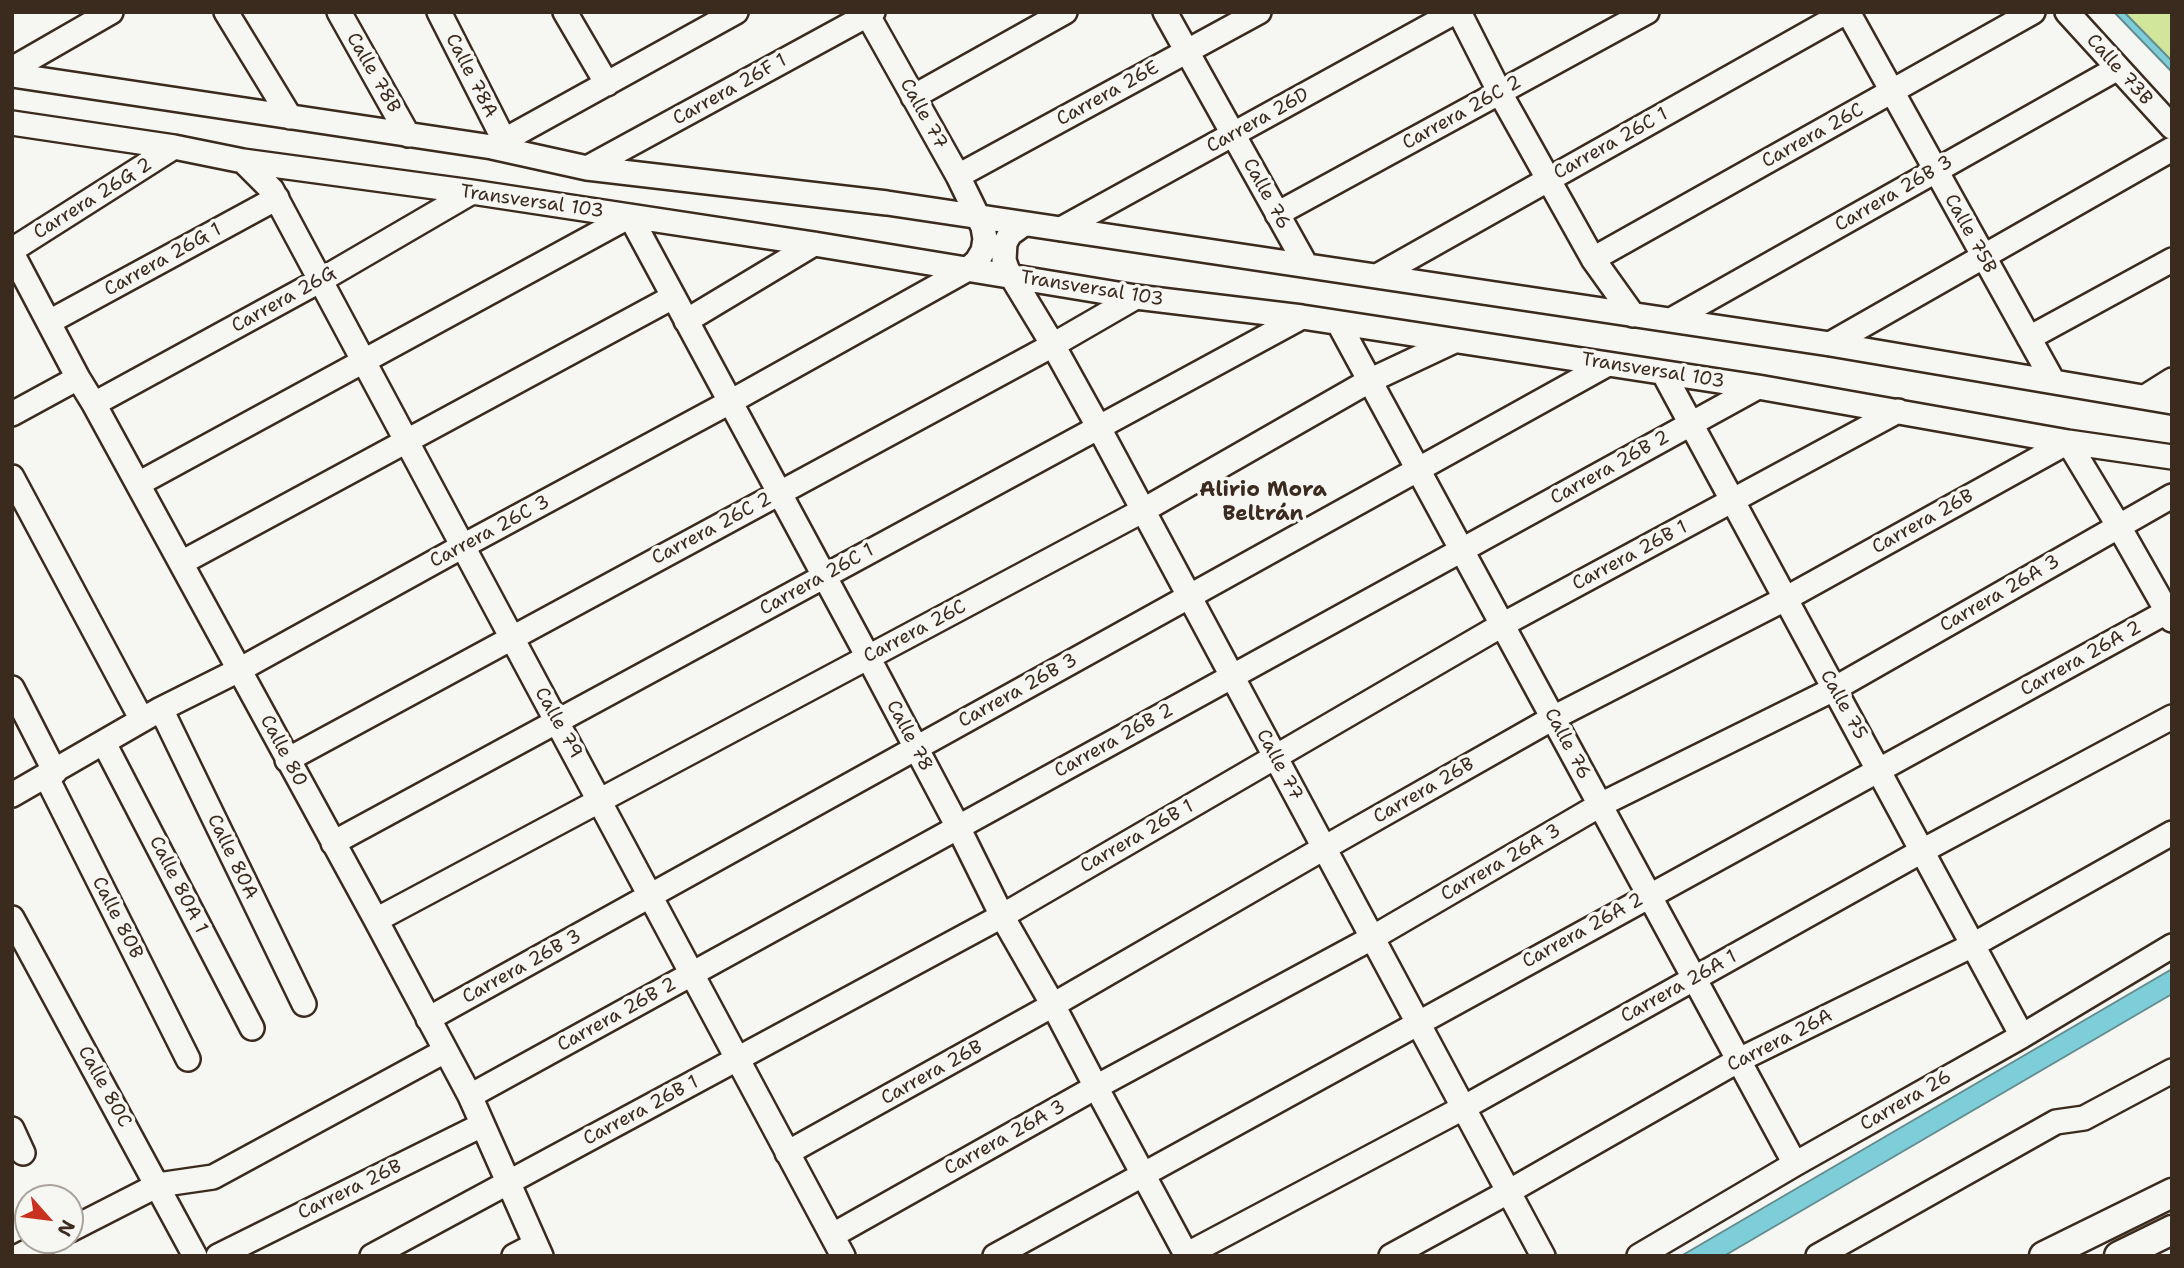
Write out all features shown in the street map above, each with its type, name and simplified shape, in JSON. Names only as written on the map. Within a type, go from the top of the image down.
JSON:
[{"type":"main road","points":[[2043,1256],[2172,1194]]},
{"type":"main road","points":[[2119,1256],[2172,1230]]},
{"type":"street","points":[[226,12],[290,117]]},
{"type":"street","name":"Calle 78B","points":[[339,12],[408,135]]},
{"type":"street","name":"Calle 78A","points":[[439,12],[498,144]]},
{"type":"street","points":[[565,12],[607,83]]},
{"type":"street","points":[[498,144],[736,12]]},
{"type":"street","points":[[913,97],[1065,12]]},
{"type":"street","name":"Calle 76","points":[[1165,12],[1306,265]]},
{"type":"street","name":"Carrera 26E","points":[[958,176],[1259,12]]},
{"type":"street","points":[[1457,12],[1593,259],[1633,315]]},
{"type":"street","name":"Carrera 26D","points":[[1061,229],[1457,12]]},
{"type":"street","name":"Carrera 26C 2","points":[[1277,214],[1647,12]]},
{"type":"street","name":"Calle 75B","points":[[1847,12],[2053,381]]},
{"type":"street","name":"Carrera 26C 1","points":[[1377,276],[1847,12]]},
{"type":"street","name":"Carrera 26C","points":[[1593,259],[2033,12]]},
{"type":"street","name":"Calle 73B","points":[[2067,12],[2172,127]]},
{"type":"street","name":"Calle 77","points":[[869,13],[983,227],[983,251],[968,269]]},
{"type":"street","name":"Carrera 26F 1","points":[[587,168],[869,13]]},
{"type":"street","points":[[12,69],[102,14]]},
{"type":"street","name":"Carrera 26B 3","points":[[1671,320],[2118,68]]},
{"type":"street","points":[[12,75],[408,135],[498,144],[587,168],[751,186],[977,217],[1830,344],[2172,402]]},
{"type":"street","name":"Transversal 103","points":[[12,123],[174,147],[243,161],[472,192],[814,244],[1136,297],[1302,317],[1758,387],[2068,442],[2172,457]]},
{"type":"street","name":"Carrera 26G 2","points":[[12,251],[174,147]]},
{"type":"street","points":[[1830,344],[2172,149]]},
{"type":"street","name":"Calle 79","points":[[243,161],[274,194],[838,1245]]},
{"type":"street","points":[[274,194],[282,174],[290,167]]},
{"type":"street","name":"Carrera 26G","points":[[94,404],[321,280],[472,192]]},
{"type":"street","name":"Carrera 26G 1","points":[[50,322],[274,194]]},
{"type":"street","points":[[138,484],[630,216]]},
{"type":"street","name":"Calle 78","points":[[630,216],[868,657],[1002,916],[1054,1005],[1186,1255]]},
{"type":"street","name":"Calle 77","points":[[1024,224],[1016,228],[1005,243],[1004,260],[1012,277],[1098,428],[1542,1256]]},
{"type":"street","points":[[686,321],[814,244]]},
{"type":"street","name":"Calle 80","points":[[12,251],[470,1096],[508,1183],[530,1252]]},
{"type":"street","points":[[2029,338],[2172,260]]},
{"type":"street","name":"Carrera 26C 3","points":[[12,795],[151,715],[239,670],[730,402],[968,269]]},
{"type":"street","points":[[181,563],[673,297]]},
{"type":"street","name":"Carrera 26C 2","points":[[287,760],[1053,345],[1136,297]]},
{"type":"street","name":"Carrera 26C 1","points":[[333,843],[1302,317]]},
{"type":"street","name":"Calle 76","points":[[1339,324],[1796,1164]]},
{"type":"street","name":"Carrera 26C","points":[[376,920],[1142,511],[1370,381],[1452,342]]},
{"type":"street","name":"Carrera 26B 3","points":[[428,1019],[1608,364]]},
{"type":"street","name":"Calle 75","points":[[1664,374],[2022,1036]]},
{"type":"street","points":[[12,414],[78,377]]},
{"type":"street","points":[[2145,397],[2172,380]]},
{"type":"street","name":"Carrera 26B 2","points":[[470,1096],[1758,387]]},
{"type":"street","name":"Carrera 26B 1","points":[[372,1256],[1002,916],[1502,625],[1898,411]]},
{"type":"street","points":[[2068,442],[2170,613]]},
{"type":"street","name":"Carrera 26B","points":[[787,1153],[1054,1005],[1553,718],[1785,599],[2068,442]]},
{"type":"street","name":"Calle 80A","points":[[12,477],[151,715],[304,1004]]},
{"type":"street","name":"Carrera 26A 3","points":[[838,1245],[1096,1087],[1372,938],[1600,805],[1834,689],[2172,496]]},
{"type":"street","name":"Carrera 26A 2","points":[[995,1256],[1649,895],[2170,613]]},
{"type":"street","name":"Calle 80B","points":[[12,688],[188,1059]]},
{"type":"street","name":"Carrera 26A 1","points":[[1186,1255],[1463,1108],[1922,851],[2172,717]]},
{"type":"street","name":"Calle 80A 1","points":[[104,743],[252,1028]]},
{"type":"street","name":"Carrera 26A","points":[[1391,1256],[1739,1060],[1973,945],[2172,834]]},
{"type":"street","name":"Calle 80C","points":[[12,918],[195,1256]]},
{"type":"street","name":"Carrera 26","points":[[1639,1256],[2022,1036],[2172,946]]},
{"type":"street","points":[[84,1223],[158,1185],[213,1177],[445,1051]]},
{"type":"street","points":[[1818,1256],[2056,1122],[2084,1118],[2172,1071]]},
{"type":"street","name":"Carrera 26B","points":[[218,1256],[482,1125]]},
{"type":"street","points":[[12,1129],[23,1153]]},
{"type":"green space","points":[[2124,12],[2172,12],[2172,61]]},
{"type":"water","points":[[2114,12],[2124,12],[2172,61],[2172,72]]},
{"type":"water","points":[[2172,969],[2172,994],[1724,1256],[1681,1256]]},
{"type":"district","name":"Alirio Mora Beltrán","points":[[1263,503]]}]
